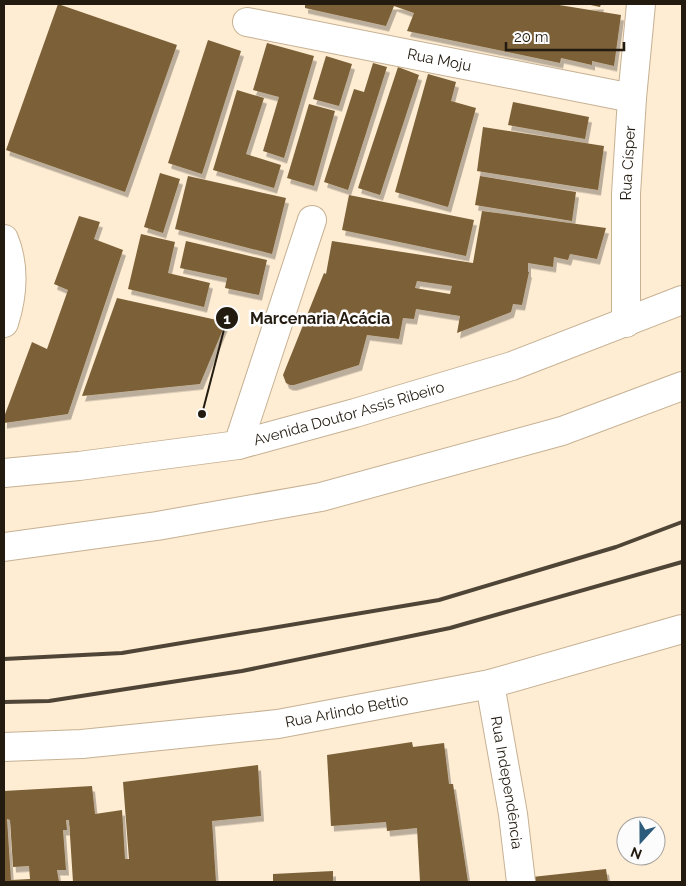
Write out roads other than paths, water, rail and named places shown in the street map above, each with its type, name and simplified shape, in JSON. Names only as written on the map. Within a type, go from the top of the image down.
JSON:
[{"type":"street","name":"Rua Císper","points":[[626,323],[626,194],[632,98],[642,4]]},
{"type":"street","name":"Rua Moju","points":[[247,22],[632,98]]},
{"type":"street","points":[[238,445],[312,220]]},
{"type":"street","points":[[4,239],[12,265],[11,286],[4,323]]},
{"type":"street","name":"Avenida Doutor Assis Ribeiro","points":[[4,473],[79,466],[238,445],[356,413],[512,366],[682,300]]},
{"type":"street","points":[[4,546],[157,526],[321,497],[562,431],[682,386]]},
{"type":"street","name":"Rua Arlindo Bettio","points":[[4,747],[82,744],[278,724],[490,684],[682,629]]},
{"type":"street","name":"Rua Independência","points":[[490,684],[513,814],[521,882]]},
{"type":"railway","points":[[4,659],[122,653],[439,600],[616,547],[682,522]]},
{"type":"railway","points":[[4,702],[49,701],[242,671],[450,628],[682,562]]},
{"type":"place","name":"Marcenaria Acácia","points":[[202,414]]}]
